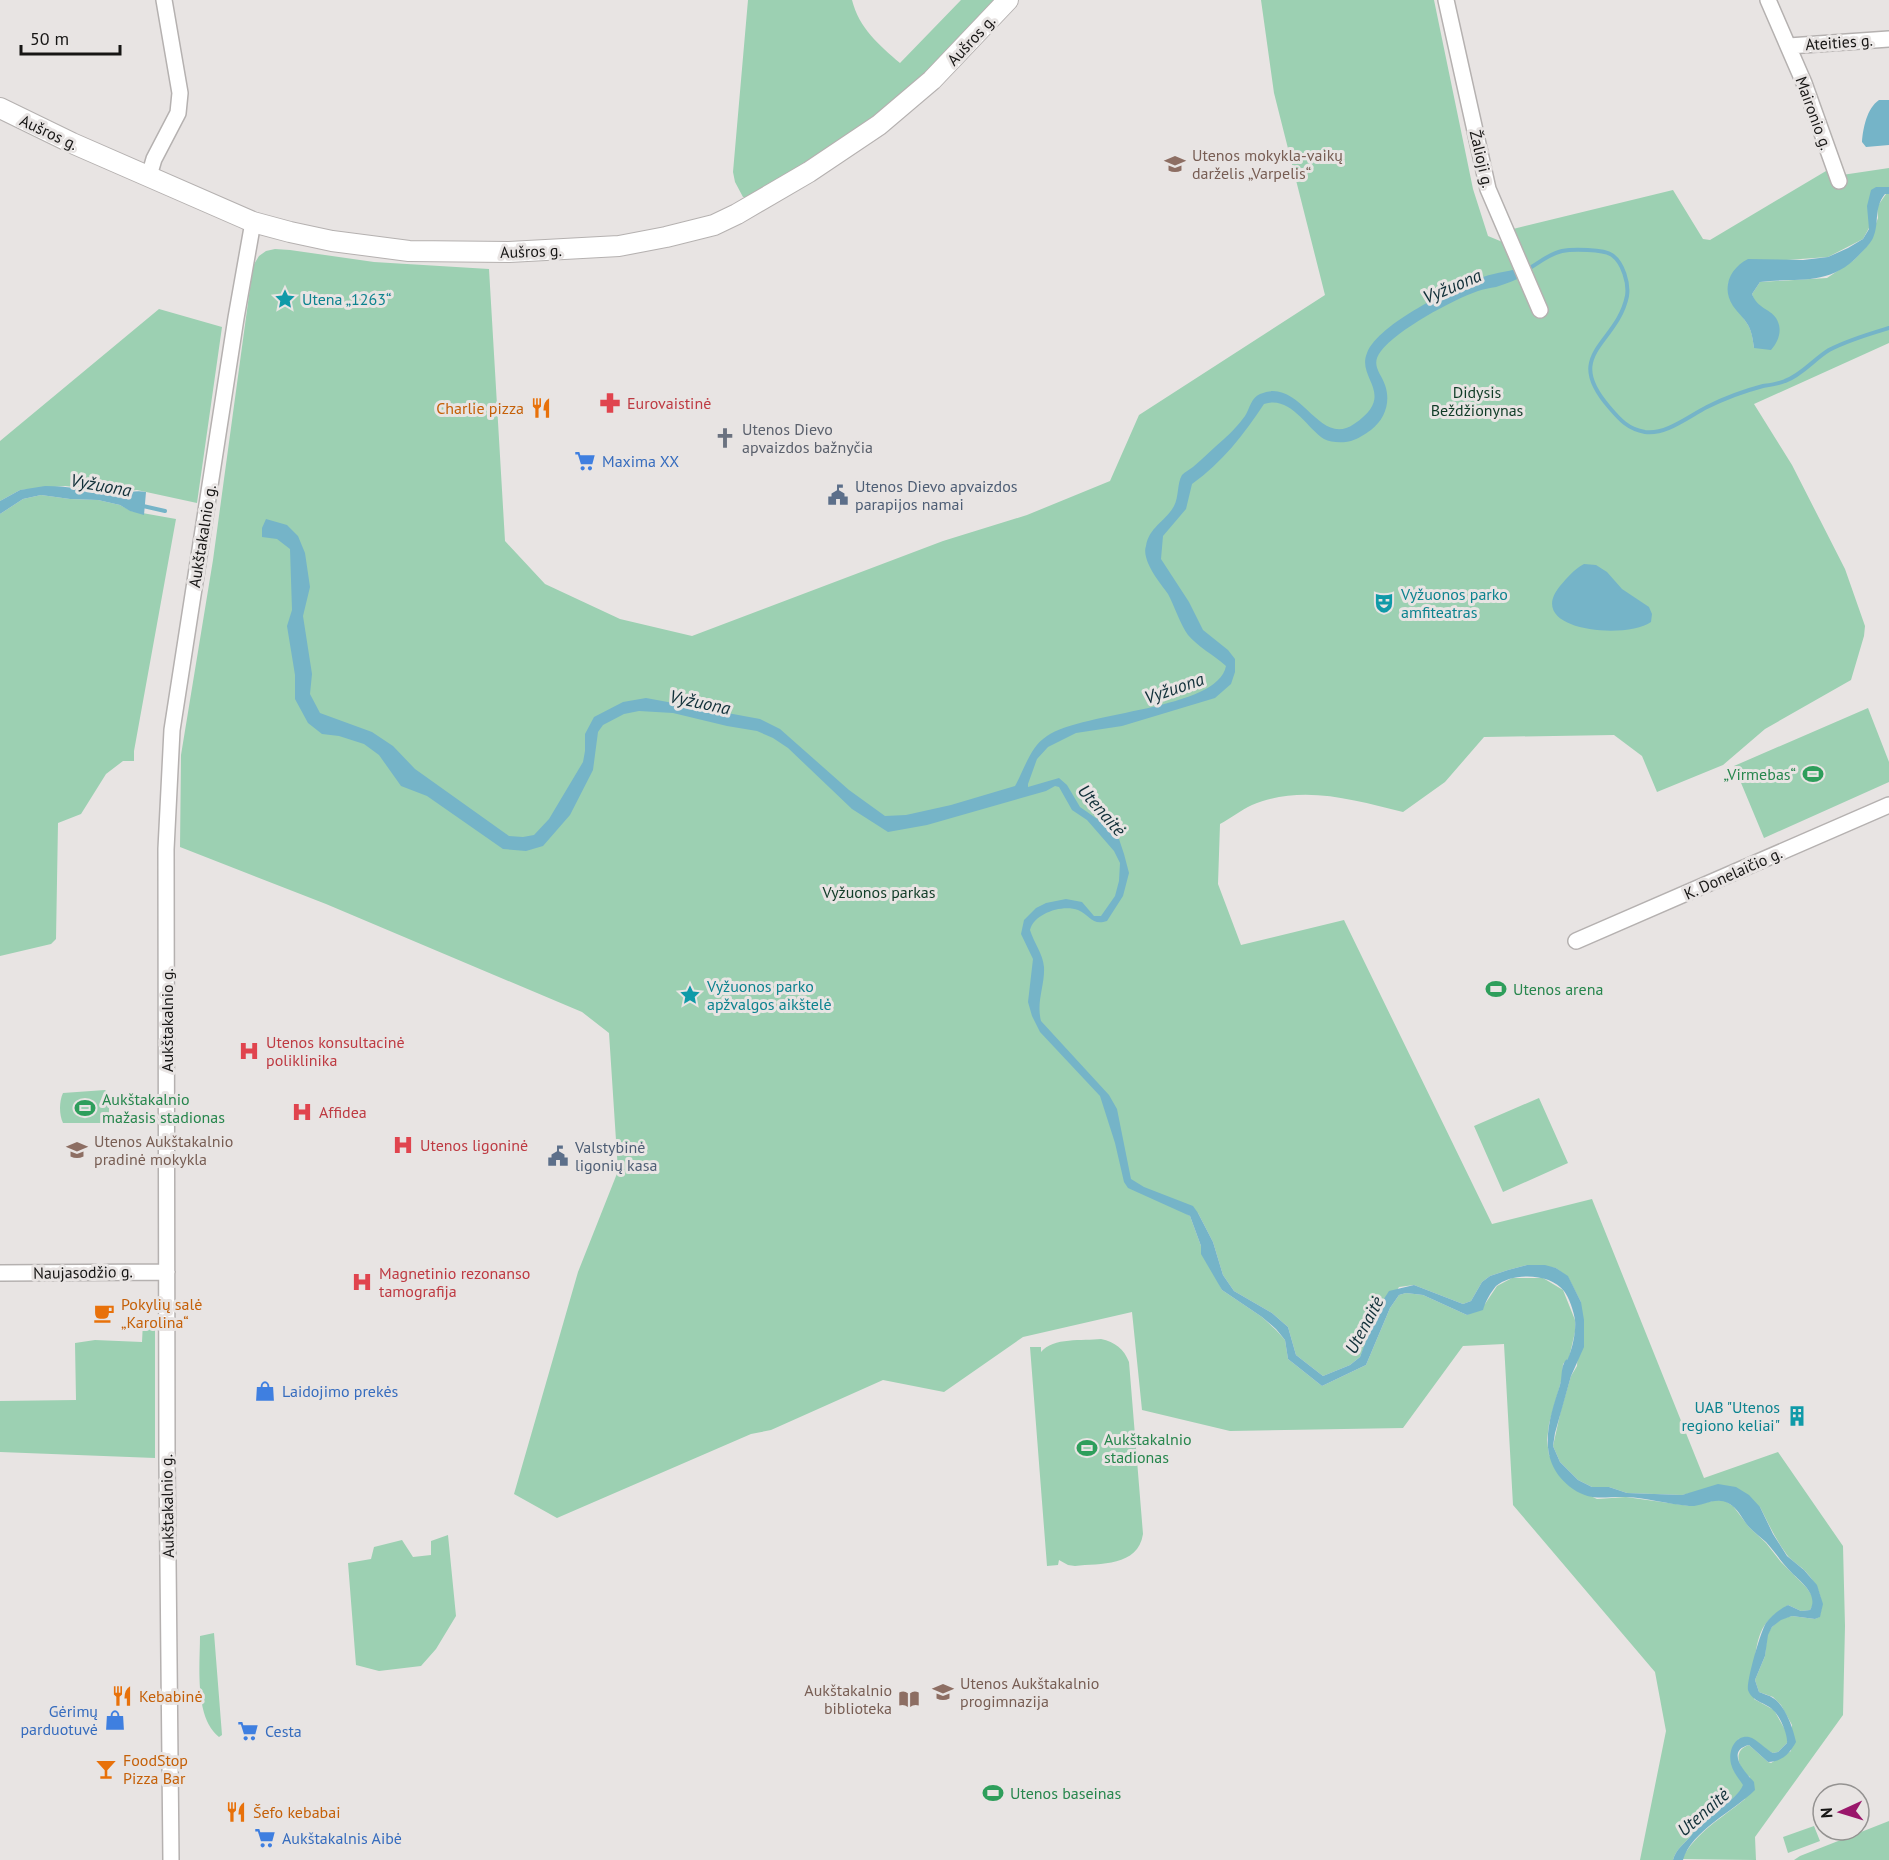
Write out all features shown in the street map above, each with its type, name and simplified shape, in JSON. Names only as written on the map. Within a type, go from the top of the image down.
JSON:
[{"type":"street","points":[[148,176],[154,159],[178,113],[180,93],[164,0]]},
{"type":"street","name":"Aušros g.","points":[[0,108],[72,143],[253,222],[332,241],[409,250],[478,252],[619,246],[714,225],[809,172],[879,125],[932,80],[1008,0]]},
{"type":"street","name":"Žalioji g.","points":[[1446,0],[1488,189],[1540,310]]},
{"type":"street","name":"Maironio g.","points":[[1768,0],[1804,83],[1839,181]]},
{"type":"street","name":"Ateities g.","points":[[1789,46],[1889,39]]},
{"type":"street","name":"Aukštakalnio g.","points":[[171,1860],[168,1768],[166,849],[172,730],[253,222]]},
{"type":"street","name":"K. Donelaičio g.","points":[[1576,941],[1889,805]]},
{"type":"street","name":"Naujasodžio g.","points":[[0,1273],[167,1272]]},
{"type":"green space","points":[[748,0],[852,0],[860,19],[877,43],[900,63],[961,0],[997,0],[915,85],[887,109],[783,182],[750,197],[743,197],[735,182],[733,172]]},
{"type":"green space","name":"Vyžuonos parkas","points":[[1261,0],[1434,0],[1473,189],[1488,236],[1517,248],[1513,229],[1673,190],[1703,239],[1710,240],[1826,171],[1842,175],[1889,168],[1889,187],[1876,187],[1869,228],[1863,239],[1828,257],[1787,260],[1728,283],[1729,295],[1745,319],[1754,348],[1755,303],[1752,294],[1760,282],[1827,278],[1854,260],[1868,245],[1878,218],[1877,207],[1886,194],[1889,194],[1889,343],[1754,404],[1792,465],[1845,569],[1865,626],[1851,680],[1765,729],[1723,765],[1657,792],[1642,756],[1614,735],[1484,737],[1445,782],[1403,812],[1328,796],[1290,796],[1252,805],[1220,824],[1218,884],[1241,945],[1344,920],[1492,1224],[1592,1199],[1704,1478],[1778,1452],[1843,1546],[1845,1626],[1843,1715],[1755,1837],[1756,1860],[1682,1859],[1702,1833],[1745,1799],[1750,1777],[1742,1769],[1739,1760],[1740,1751],[1744,1747],[1749,1745],[1771,1763],[1791,1751],[1792,1725],[1781,1705],[1773,1697],[1759,1692],[1755,1680],[1765,1656],[1767,1635],[1772,1627],[1781,1619],[1792,1616],[1815,1619],[1819,1617],[1821,1597],[1807,1573],[1787,1554],[1760,1507],[1700,1491],[1682,1495],[1627,1493],[1609,1487],[1592,1487],[1578,1480],[1560,1462],[1553,1446],[1571,1376],[1577,1366],[1581,1302],[1568,1277],[1556,1268],[1527,1265],[1490,1276],[1482,1282],[1471,1301],[1463,1304],[1414,1285],[1399,1287],[1370,1333],[1360,1357],[1350,1365],[1323,1376],[1296,1355],[1288,1327],[1272,1313],[1234,1291],[1223,1275],[1213,1242],[1198,1213],[1177,1208],[1190,1216],[1201,1246],[1222,1290],[1262,1317],[1276,1330],[1285,1340],[1288,1359],[1322,1386],[1366,1365],[1390,1308],[1399,1295],[1406,1293],[1423,1295],[1467,1315],[1485,1304],[1497,1286],[1512,1278],[1543,1278],[1563,1290],[1575,1320],[1575,1332],[1569,1358],[1563,1364],[1562,1378],[1549,1424],[1547,1440],[1549,1455],[1573,1488],[1597,1499],[1626,1497],[1690,1506],[1717,1500],[1725,1501],[1733,1506],[1749,1527],[1806,1587],[1813,1597],[1810,1610],[1801,1611],[1788,1605],[1773,1616],[1763,1627],[1759,1636],[1755,1657],[1754,1699],[1774,1710],[1788,1735],[1787,1743],[1778,1752],[1773,1753],[1753,1740],[1738,1739],[1734,1771],[1744,1785],[1730,1801],[1699,1824],[1678,1850],[1673,1860],[1640,1860],[1666,1731],[1655,1672],[1513,1505],[1504,1344],[1463,1346],[1403,1428],[1230,1431],[1142,1410],[1132,1312],[1023,1337],[944,1392],[883,1380],[771,1430],[751,1434],[557,1518],[514,1494],[578,1272],[618,1171],[609,1033],[582,1012],[326,904],[180,847],[181,755],[213,560],[253,266],[259,256],[275,249],[374,262],[489,269],[505,541],[545,584],[620,619],[692,636],[943,541],[1027,515],[1110,481],[1139,415],[1325,295],[1274,93]]},
{"type":"green space","points":[[159,309],[222,327],[197,503],[137,490],[119,492],[65,486],[20,490],[0,501],[0,441]]},
{"type":"green space","points":[[41,495],[98,500],[120,505],[131,511],[176,519],[134,761],[123,761],[106,774],[81,814],[58,823],[56,939],[51,944],[0,956],[0,514],[23,499]]},
{"type":"green space","name":"„Virmebas“","points":[[1868,708],[1889,762],[1889,782],[1764,838],[1734,766]]},
{"type":"green space","name":"Aukštakalnio mažasis stadionas","points":[[105,1090],[109,1094],[109,1120],[106,1123],[63,1123],[60,1108],[63,1093]]},
{"type":"green space","points":[[1539,1098],[1568,1163],[1503,1192],[1474,1126]]},
{"type":"green space","points":[[149,1319],[155,1320],[155,1458],[0,1452],[0,1401],[76,1400],[75,1343],[95,1340],[142,1342],[143,1322]]},
{"type":"green space","name":"Aukštakalnio stadionas","points":[[1101,1339],[1118,1347],[1129,1362],[1143,1534],[1140,1545],[1126,1558],[1106,1563],[1075,1566],[1059,1560],[1058,1565],[1047,1566],[1030,1347],[1041,1347],[1041,1352],[1046,1347],[1061,1342]]},
{"type":"green space","points":[[448,1535],[456,1616],[436,1649],[421,1666],[379,1671],[356,1665],[348,1563],[371,1559],[374,1547],[402,1540],[413,1557],[431,1555],[431,1541]]},
{"type":"green space","points":[[214,1633],[222,1735],[219,1737],[205,1717],[199,1675],[200,1636]]},
{"type":"green space","points":[[1889,1821],[1889,1860],[1794,1860],[1836,1842],[1871,1842],[1871,1828]]},
{"type":"green space","points":[[1811,1827],[1811,1842],[1817,1842],[1788,1853],[1783,1837]]},
{"type":"water","points":[[1879,100],[1889,100],[1889,145],[1866,147],[1862,142],[1865,125],[1871,108]]},
{"type":"water","points":[[1876,187],[1889,187],[1889,194],[1885,194],[1879,205],[1872,240],[1848,265],[1836,272],[1812,279],[1760,282],[1752,294],[1754,299],[1776,318],[1780,331],[1771,350],[1754,348],[1745,320],[1729,299],[1728,286],[1732,273],[1748,259],[1803,260],[1828,257],[1848,248],[1863,239],[1869,229],[1867,206],[1871,190]]},
{"type":"water","points":[[1527,266],[1530,274],[1454,301],[1412,325],[1381,351],[1376,365],[1387,391],[1386,410],[1376,426],[1366,433],[1348,442],[1330,441],[1317,434],[1290,408],[1273,402],[1264,404],[1232,447],[1192,484],[1186,509],[1163,536],[1161,559],[1189,602],[1203,630],[1228,650],[1235,659],[1235,672],[1231,684],[1215,698],[1122,726],[1076,733],[1048,747],[1037,759],[1028,787],[1059,778],[1067,785],[1080,807],[1103,823],[1119,839],[1129,873],[1123,896],[1107,921],[1098,922],[1078,910],[1065,908],[1043,915],[1037,919],[1030,930],[1044,967],[1041,1021],[1109,1095],[1117,1109],[1131,1179],[1144,1187],[1193,1206],[1213,1242],[1223,1275],[1234,1291],[1272,1313],[1288,1327],[1296,1355],[1323,1376],[1350,1365],[1360,1357],[1378,1308],[1389,1291],[1414,1285],[1463,1304],[1471,1301],[1482,1282],[1490,1276],[1527,1265],[1545,1265],[1556,1268],[1568,1276],[1581,1302],[1584,1320],[1584,1347],[1571,1376],[1555,1433],[1553,1446],[1560,1462],[1578,1480],[1592,1487],[1609,1487],[1627,1493],[1682,1495],[1718,1484],[1736,1487],[1749,1495],[1760,1507],[1787,1556],[1817,1585],[1823,1604],[1820,1617],[1815,1619],[1792,1616],[1772,1627],[1768,1635],[1765,1656],[1755,1680],[1759,1692],[1777,1701],[1785,1711],[1796,1742],[1785,1756],[1773,1762],[1768,1762],[1749,1745],[1738,1752],[1739,1762],[1754,1782],[1755,1790],[1704,1831],[1695,1840],[1683,1860],[1673,1860],[1678,1850],[1699,1824],[1730,1801],[1743,1785],[1731,1764],[1730,1754],[1733,1745],[1739,1739],[1749,1737],[1773,1753],[1778,1752],[1787,1743],[1785,1731],[1776,1713],[1750,1694],[1749,1677],[1766,1623],[1776,1612],[1788,1605],[1801,1611],[1810,1610],[1811,1594],[1728,1503],[1713,1501],[1689,1506],[1626,1497],[1599,1498],[1580,1493],[1561,1478],[1553,1467],[1549,1454],[1549,1427],[1561,1383],[1563,1365],[1573,1343],[1575,1320],[1566,1294],[1558,1285],[1531,1276],[1512,1278],[1496,1286],[1483,1310],[1467,1315],[1423,1295],[1406,1293],[1399,1295],[1390,1308],[1366,1365],[1322,1386],[1288,1359],[1285,1340],[1276,1329],[1222,1290],[1201,1254],[1201,1246],[1190,1216],[1128,1188],[1124,1182],[1115,1143],[1100,1096],[1040,1032],[1032,1016],[1028,1002],[1033,959],[1021,934],[1024,920],[1036,908],[1046,903],[1066,899],[1082,902],[1094,916],[1101,916],[1115,896],[1119,881],[1120,863],[1114,851],[1087,820],[1072,810],[1059,787],[1055,786],[1046,791],[927,825],[888,832],[852,809],[788,748],[773,738],[757,731],[673,713],[639,711],[624,714],[603,725],[598,732],[593,770],[570,815],[543,846],[526,851],[503,849],[427,796],[401,786],[379,755],[364,744],[339,736],[322,734],[308,723],[295,699],[295,675],[287,626],[292,610],[290,549],[277,539],[262,537],[262,528],[266,519],[287,525],[298,536],[305,553],[310,587],[303,616],[312,674],[310,694],[320,713],[372,732],[393,746],[415,769],[509,836],[534,835],[549,819],[583,762],[585,734],[594,717],[623,702],[646,698],[760,719],[780,729],[849,790],[885,816],[906,815],[951,805],[1015,786],[1036,746],[1047,736],[1065,728],[1176,701],[1200,692],[1218,681],[1226,666],[1188,635],[1168,594],[1147,561],[1145,548],[1148,539],[1174,506],[1182,475],[1232,431],[1260,394],[1274,391],[1287,395],[1330,427],[1341,429],[1354,424],[1367,413],[1373,404],[1375,395],[1365,362],[1367,353],[1374,342],[1386,330],[1418,308],[1454,289],[1483,277]]},
{"type":"water","points":[[45,486],[146,492],[144,515],[120,505],[98,500],[41,495],[23,499],[0,514],[0,501],[20,490]]},
{"type":"water","points":[[1584,564],[1596,565],[1607,572],[1622,589],[1649,607],[1652,614],[1651,622],[1621,630],[1601,630],[1582,628],[1566,622],[1555,613],[1552,601],[1560,586]]},
{"type":"waterway","name":"Vyžuona","points":[[1526,270],[1552,254],[1567,250],[1608,253],[1619,263],[1626,279],[1627,296],[1621,313],[1591,361],[1591,374],[1596,389],[1617,416],[1629,426],[1645,432],[1661,431],[1728,398],[1785,381],[1797,375],[1829,350],[1851,340],[1889,328]]},
{"type":"waterway","name":"Vyžuona","points":[[143,506],[165,511]]},
{"type":"place","name":"Utenos mokykla-vaikų darželis „Varpelis“","points":[[1175,164]]},
{"type":"place","name":"Utena „1263“","points":[[285,299]]},
{"type":"place","name":"Eurovaistinė","points":[[610,403]]},
{"type":"place","name":"Charlie pizza","points":[[541,408]]},
{"type":"place","name":"Utenos Dievo apvaizdos bažnyčia","points":[[725,438]]},
{"type":"place","name":"Maxima XX","points":[[585,461]]},
{"type":"place","name":"Utenos Dievo apvaizdos parapijos namai","points":[[838,495]]},
{"type":"place","name":"Vyžuonos parko amfiteatras","points":[[1384,603]]},
{"type":"place","name":"„Virmebas“","points":[[1813,774]]},
{"type":"place","name":"Utenos arena","points":[[1496,989]]},
{"type":"place","name":"Vyžuonos parko apžvalgos aikštelė","points":[[690,995]]},
{"type":"place","name":"Utenos konsultacinė poliklinika","points":[[249,1051]]},
{"type":"place","name":"Aukštakalnio mažasis stadionas","points":[[85,1108]]},
{"type":"place","name":"Affidea","points":[[302,1112]]},
{"type":"place","name":"Utenos ligoninė","points":[[403,1145]]},
{"type":"place","name":"Utenos Aukštakalnio pradinė mokykla","points":[[77,1150]]},
{"type":"place","name":"Valstybinė ligonių kasa","points":[[558,1156]]},
{"type":"place","name":"Magnetinio rezonanso tamografija","points":[[362,1282]]},
{"type":"place","name":"Pokylių salė „Karolina“","points":[[104,1313]]},
{"type":"place","name":"Laidojimo prekės","points":[[265,1391]]},
{"type":"place","name":"UAB \"Utenos regiono keliai\"","points":[[1797,1416]]},
{"type":"place","name":"Aukštakalnio stadionas","points":[[1087,1448]]},
{"type":"place","name":"Utenos Aukštakalnio progimnazija","points":[[943,1692]]},
{"type":"place","name":"Kebabinė","points":[[122,1696]]},
{"type":"place","name":"Aukštakalnio biblioteka","points":[[909,1699]]},
{"type":"place","name":"Gėrimų parduotuvė","points":[[115,1720]]},
{"type":"place","name":"Cesta","points":[[248,1731]]},
{"type":"place","name":"FoodStop Pizza Bar","points":[[106,1769]]},
{"type":"place","name":"Utenos baseinas","points":[[993,1793]]},
{"type":"place","name":"Šefo kebabai","points":[[236,1812]]},
{"type":"place","name":"Aukštakalnis Aibė","points":[[265,1838]]},
{"type":"park label","name":"Didysis Beždžionynas","points":[[1477,401]]},
{"type":"water label","name":"Utenaitė","points":[[1102,810]]},
{"type":"water label","name":"Utenaitė","points":[[1364,1325]]},
{"type":"water label","name":"Utenaitė","points":[[1703,1812]]}]
